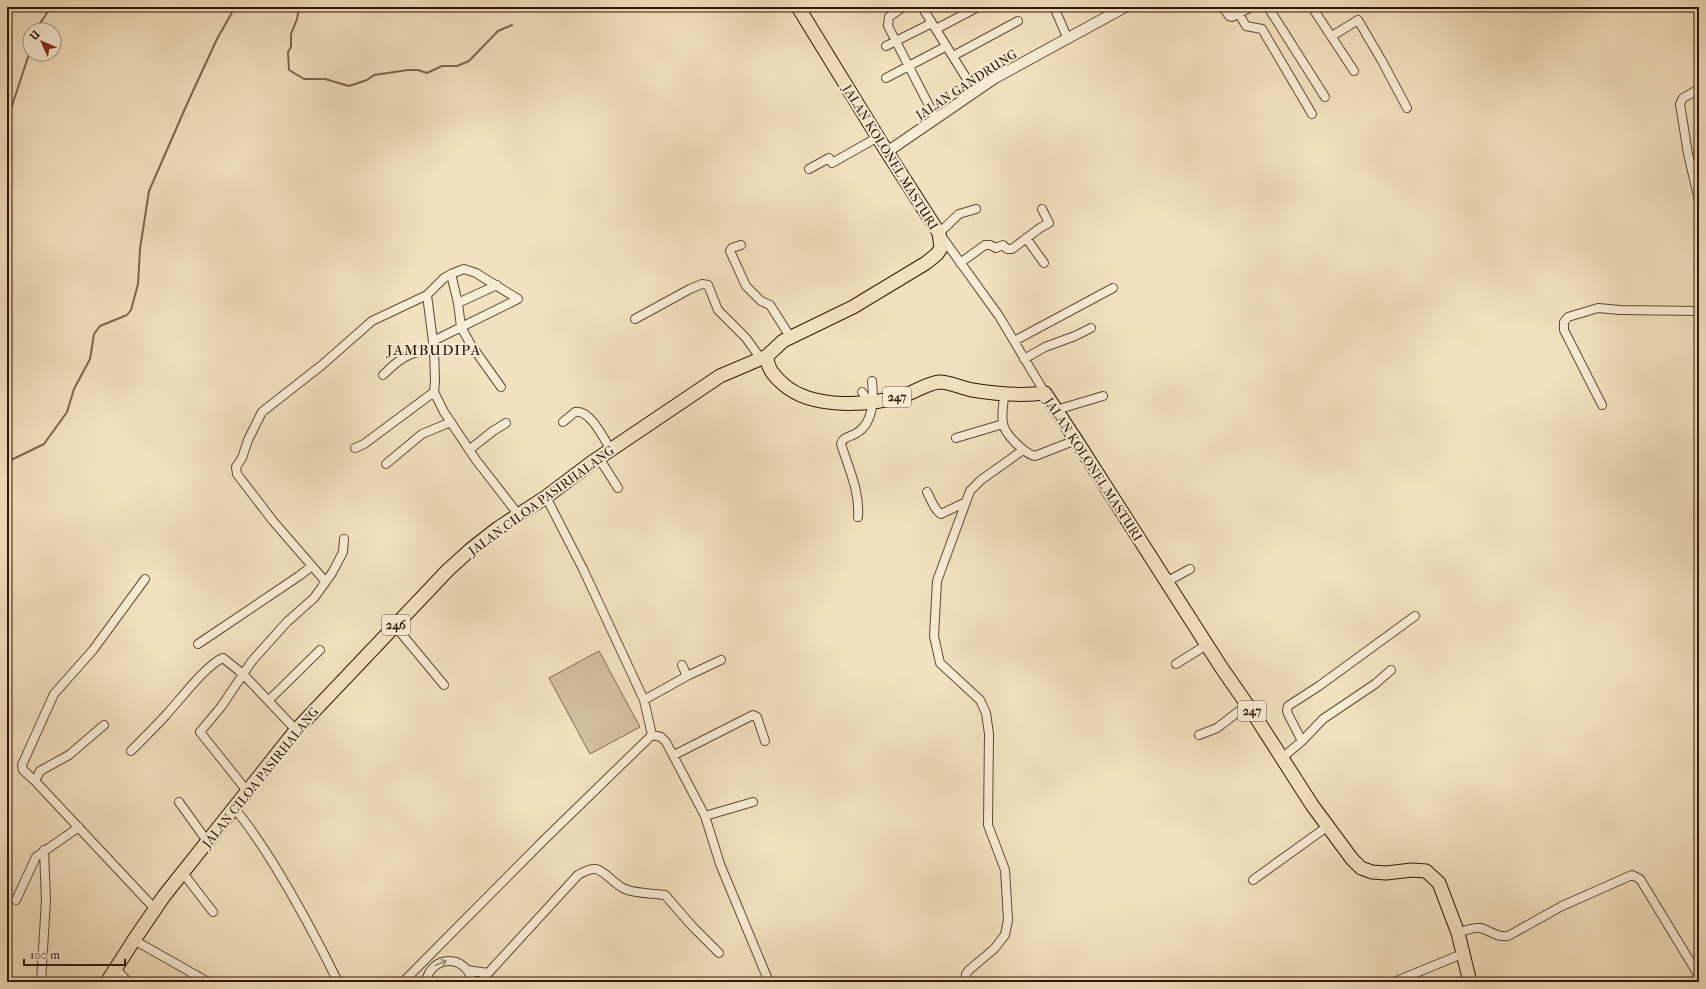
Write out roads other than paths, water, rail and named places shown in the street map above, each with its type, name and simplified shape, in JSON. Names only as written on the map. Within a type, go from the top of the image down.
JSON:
[{"type":"main road","name":"JALAN KOLONEL MASTURI","points":[[798,7],[940,235],[941,248],[937,254],[926,263],[853,308],[783,341],[764,357],[773,374],[788,389],[800,396],[816,401],[830,403],[908,394],[937,382],[948,382],[954,386],[972,390],[1022,396],[1045,393],[1247,705],[1328,826],[1352,859],[1365,870],[1386,873],[1422,870],[1431,874],[1439,883],[1458,932],[1462,954],[1470,982]]},
{"type":"main road","name":"JALAN CILOA PASIRHALANG","points":[[107,982],[155,909],[207,841],[296,730],[448,570],[470,550],[518,514],[720,376],[764,357]]},
{"type":"street","points":[[903,7],[888,21],[888,26],[936,119]]},
{"type":"street","points":[[922,7],[975,92]]},
{"type":"street","points":[[936,29],[978,7]]},
{"type":"street","points":[[1054,7],[1067,37]]},
{"type":"street","name":"JALAN GANDRUNG","points":[[887,152],[995,78],[1067,37],[1125,7]]},
{"type":"street","points":[[1223,7],[1231,17],[1251,7]]},
{"type":"street","points":[[1268,7],[1326,97]]},
{"type":"street","points":[[1312,7],[1354,71]]},
{"type":"street","points":[[1239,14],[1246,26],[1262,29],[1312,114]]},
{"type":"street","points":[[1332,36],[1358,20],[1407,108]]},
{"type":"street","points":[[953,56],[1018,21]]},
{"type":"street","points":[[886,46],[928,25]]},
{"type":"street","points":[[886,78],[943,48]]},
{"type":"street","points":[[1699,89],[1683,98],[1680,104],[1688,154],[1699,200]]},
{"type":"street","points":[[809,169],[829,158],[832,163],[878,137]]},
{"type":"street","points":[[976,209],[959,214],[940,235],[999,316],[1045,393]]},
{"type":"street","points":[[960,263],[985,245],[990,245],[996,248],[1003,245],[1010,250],[1049,223],[1042,209]]},
{"type":"street","points":[[1026,238],[1044,263]]},
{"type":"street","points":[[741,245],[732,248],[730,251],[742,281],[757,297],[770,305],[791,338]]},
{"type":"street","points":[[325,581],[273,521],[237,474],[236,467],[242,458],[248,440],[262,412],[322,365],[372,322],[427,295],[444,278],[460,270],[470,270],[497,285],[518,300],[461,327],[434,345],[398,360],[383,375]]},
{"type":"street","points":[[451,274],[458,303],[461,327],[471,345],[501,387]]},
{"type":"street","points":[[635,319],[690,289],[702,284],[708,284],[718,310],[764,357]]},
{"type":"street","points":[[458,303],[497,285]]},
{"type":"street","points":[[1014,341],[1113,288]]},
{"type":"street","points":[[427,295],[434,345],[434,392],[469,450],[518,514]]},
{"type":"street","points":[[1602,405],[1564,330],[1564,322],[1568,317],[1598,308],[1620,310],[1699,311]]},
{"type":"street","points":[[1024,359],[1045,347],[1075,336],[1091,328]]},
{"type":"street","points":[[858,518],[859,507],[854,482],[841,444],[844,438],[860,431],[868,422],[868,398],[872,381]]},
{"type":"street","points":[[355,448],[364,444],[434,392]]},
{"type":"street","points":[[1004,394],[1002,424],[1009,436],[1023,450],[1036,456],[1076,440]]},
{"type":"street","points":[[1056,410],[1103,396]]},
{"type":"street","points":[[563,422],[575,412],[583,413],[590,417],[611,450]]},
{"type":"street","points":[[386,464],[422,434],[451,422]]},
{"type":"street","points":[[469,450],[493,431],[506,423]]},
{"type":"street","points":[[956,438],[1002,424]]},
{"type":"street","points":[[966,982],[969,970],[994,949],[1005,935],[1008,920],[1005,870],[988,825],[989,734],[986,713],[980,700],[940,663],[934,636],[936,588],[966,502],[973,487],[1023,450]]},
{"type":"street","points":[[599,458],[618,488]]},
{"type":"street","points":[[927,492],[939,513],[942,514],[966,502]]},
{"type":"street","points":[[546,496],[583,569],[644,700],[652,735]]},
{"type":"street","points":[[247,791],[200,732],[221,707],[252,661],[288,622],[314,598],[332,573],[343,552],[344,539]]},
{"type":"street","points":[[198,644],[300,576],[312,566]]},
{"type":"street","points":[[1166,582],[1190,569]]},
{"type":"street","points":[[145,579],[93,650],[54,694],[22,765],[23,770],[79,827],[155,909]]},
{"type":"street","points":[[1302,741],[1288,714],[1288,706],[1415,616]]},
{"type":"street","points":[[395,626],[444,685]]},
{"type":"street","points":[[1176,664],[1208,644]]},
{"type":"street","points":[[269,700],[320,650]]},
{"type":"street","points":[[131,751],[167,714],[188,688],[223,658],[243,674],[296,730]]},
{"type":"street","points":[[644,700],[687,676],[721,660]]},
{"type":"street","points":[[682,665],[687,676]]},
{"type":"street","points":[[1282,758],[1302,741],[1323,719],[1375,684],[1391,670]]},
{"type":"street","points":[[1199,735],[1217,728],[1247,705]]},
{"type":"street","points":[[674,755],[753,715],[757,717],[765,741]]},
{"type":"street","points":[[35,781],[40,772],[69,755],[104,725]]},
{"type":"street","points":[[652,735],[664,739],[674,755],[705,816],[720,864],[769,982]]},
{"type":"street","points":[[403,982],[544,840],[652,735]]},
{"type":"street","points":[[178,802],[207,841]]},
{"type":"street","points":[[705,816],[753,802]]},
{"type":"street","points":[[234,808],[248,823],[290,890],[312,929],[338,982]]},
{"type":"street","points":[[1253,880],[1328,826]]},
{"type":"street","points":[[16,900],[34,861],[44,850],[79,827]]},
{"type":"street","points":[[41,982],[46,901],[44,850]]},
{"type":"street","points":[[480,982],[578,875],[590,869],[598,870],[615,884],[625,889],[665,895],[692,926],[719,953]]},
{"type":"street","points":[[183,873],[213,912]]},
{"type":"street","points":[[1458,932],[1477,928],[1498,936],[1508,936],[1562,906],[1632,875],[1640,880],[1699,976]]},
{"type":"street","points":[[134,940],[208,982]]},
{"type":"street","points":[[1394,982],[1462,954]]},
{"type":"street","points":[[426,982],[431,969],[443,962],[456,962],[467,970],[488,973]]},
{"type":"street","points":[[116,969],[128,982]]},
{"type":"street","points":[[467,970],[472,982]]},
{"type":"waterway","points":[[41,22],[51,7]]},
{"type":"waterway","points":[[7,462],[44,444],[67,412],[74,389],[90,359],[94,334],[100,326],[127,315],[131,310],[138,284],[140,249],[149,191],[217,39],[235,7]]},
{"type":"waterway","points":[[299,7],[297,19],[291,34],[291,47],[288,52],[289,70],[304,79],[325,79],[349,86],[367,80],[374,75],[408,70],[418,70],[427,73],[442,66],[457,66],[469,61],[498,31],[512,25]]},
{"type":"waterway","points":[[7,121],[26,62]]},
{"type":"district","name":"JAMBUDIPA","points":[[434,350]]}]
